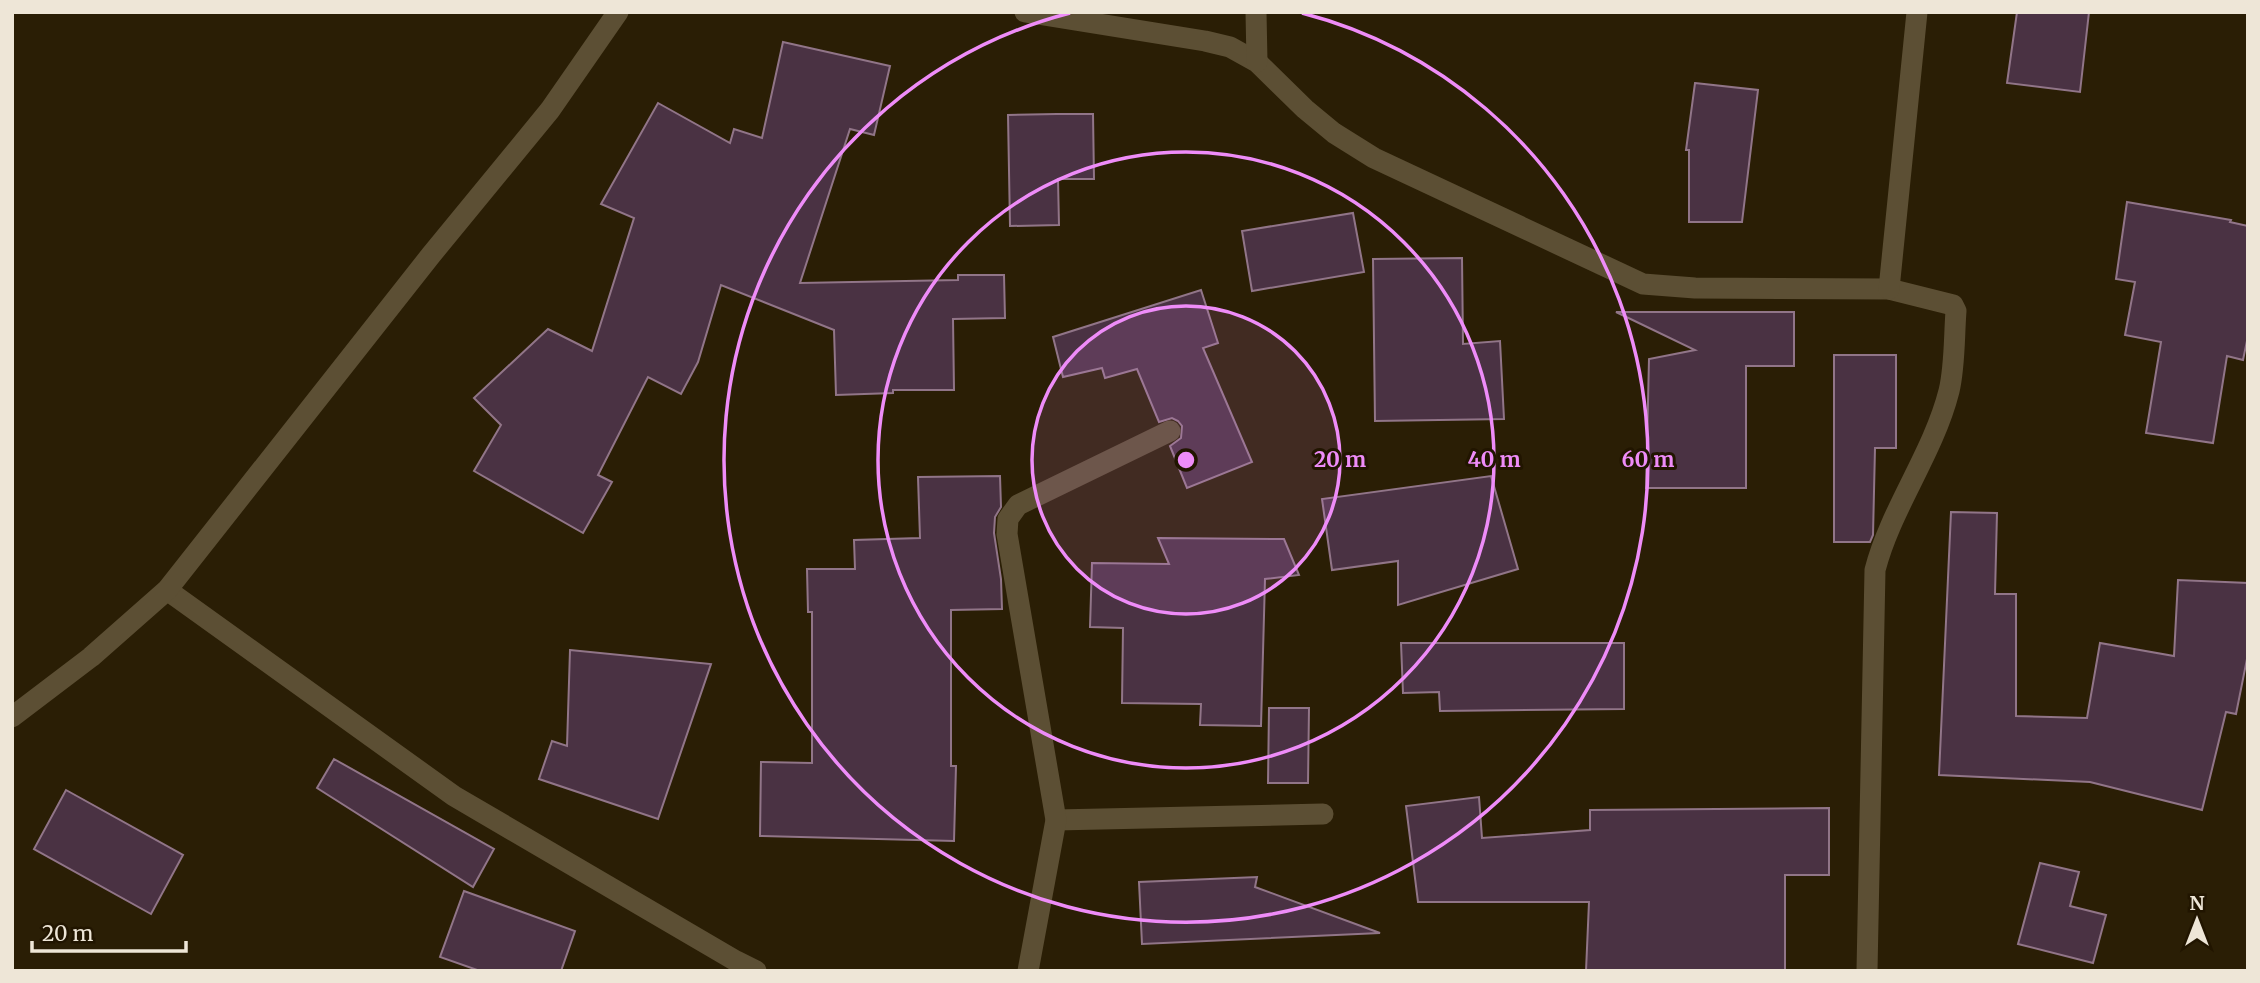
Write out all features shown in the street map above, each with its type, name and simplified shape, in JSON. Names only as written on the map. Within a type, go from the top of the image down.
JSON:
[{"type":"street","points":[[12,717],[91,657],[167,590],[431,255],[550,110],[618,12]]},
{"type":"street","points":[[1025,12],[1230,47],[1257,62],[1325,125],[1374,158],[1643,284],[1695,288],[1889,289],[1953,305],[1956,311],[1949,392],[1930,443],[1882,545],[1875,570],[1867,971]]},
{"type":"street","points":[[1256,12],[1257,62]]},
{"type":"street","points":[[1889,289],[1917,12]]},
{"type":"street","points":[[1028,971],[1056,820],[1007,534],[1008,519],[1017,505],[1170,431]]},
{"type":"street","points":[[167,590],[454,796],[735,966],[756,971]]},
{"type":"street","points":[[1056,820],[1324,814]]},
{"type":"building","points":[[2017,12],[2089,12],[2080,92],[2007,83]]},
{"type":"building","points":[[783,42],[890,66],[874,135],[850,129],[800,283],[958,280],[958,275],[1004,275],[1005,318],[953,319],[954,390],[893,390],[893,393],[836,395],[834,330],[721,285],[698,362],[681,394],[648,377],[598,475],[612,482],[583,533],[474,471],[501,425],[474,398],[548,329],[592,351],[634,218],[601,204],[658,103],[730,143],[734,129],[762,138]]},
{"type":"building","points":[[1695,83],[1758,90],[1742,222],[1689,222],[1689,150],[1686,150]]},
{"type":"building","points":[[1093,114],[1094,179],[1058,179],[1059,225],[1010,226],[1008,115]]},
{"type":"building","points":[[2127,202],[2231,220],[2230,222],[2248,226],[2248,336],[2243,360],[2227,356],[2213,443],[2146,433],[2161,342],[2125,335],[2135,282],[2116,279]]},
{"type":"building","points":[[1353,213],[1364,272],[1252,291],[1242,231]]},
{"type":"building","points":[[1462,258],[1463,344],[1500,341],[1504,419],[1375,421],[1373,259]]},
{"type":"building","points":[[1201,290],[1218,343],[1203,348],[1252,462],[1187,488],[1170,446],[1181,438],[1182,426],[1172,418],[1159,422],[1137,369],[1105,378],[1102,368],[1063,377],[1053,337]]},
{"type":"building","points":[[1616,312],[1794,312],[1794,366],[1746,366],[1746,488],[1646,488],[1649,359],[1695,350]]},
{"type":"building","points":[[1834,355],[1896,355],[1896,448],[1875,448],[1873,535],[1870,542],[1834,542]]},
{"type":"building","points":[[1000,476],[1001,507],[995,517],[994,533],[1001,579],[1002,609],[951,610],[951,766],[956,766],[954,841],[760,836],[761,762],[812,763],[812,612],[808,612],[807,569],[855,569],[854,540],[920,538],[918,477]]},
{"type":"building","points":[[1491,476],[1518,569],[1398,605],[1398,561],[1332,570],[1322,499]]},
{"type":"building","points":[[1951,512],[1997,513],[1995,594],[2016,594],[2016,716],[2087,718],[2100,643],[2174,656],[2178,580],[2248,583],[2248,654],[2236,714],[2226,712],[2202,810],[2090,782],[1939,775]]},
{"type":"building","points":[[1158,538],[1284,539],[1299,575],[1265,579],[1261,726],[1200,725],[1201,704],[1122,703],[1123,628],[1090,627],[1092,563],[1169,564]]},
{"type":"building","points":[[1401,643],[1624,643],[1624,709],[1440,711],[1439,692],[1403,693]]},
{"type":"building","points":[[570,650],[711,664],[658,819],[539,779],[552,741],[567,746]]},
{"type":"building","points":[[1269,708],[1309,708],[1308,783],[1268,783]]},
{"type":"building","points":[[334,759],[494,849],[473,887],[317,788]]},
{"type":"building","points":[[66,790],[183,855],[151,914],[34,849]]},
{"type":"building","points":[[1479,797],[1482,838],[1590,830],[1590,810],[1829,808],[1829,875],[1785,875],[1785,971],[1586,971],[1589,902],[1418,902],[1406,806]]},
{"type":"building","points":[[2040,863],[2079,872],[2070,906],[2106,915],[2093,963],[2018,944]]},
{"type":"building","points":[[1257,877],[1255,887],[1380,933],[1142,944],[1139,882]]},
{"type":"building","points":[[464,891],[575,931],[561,971],[480,971],[440,957]]}]
